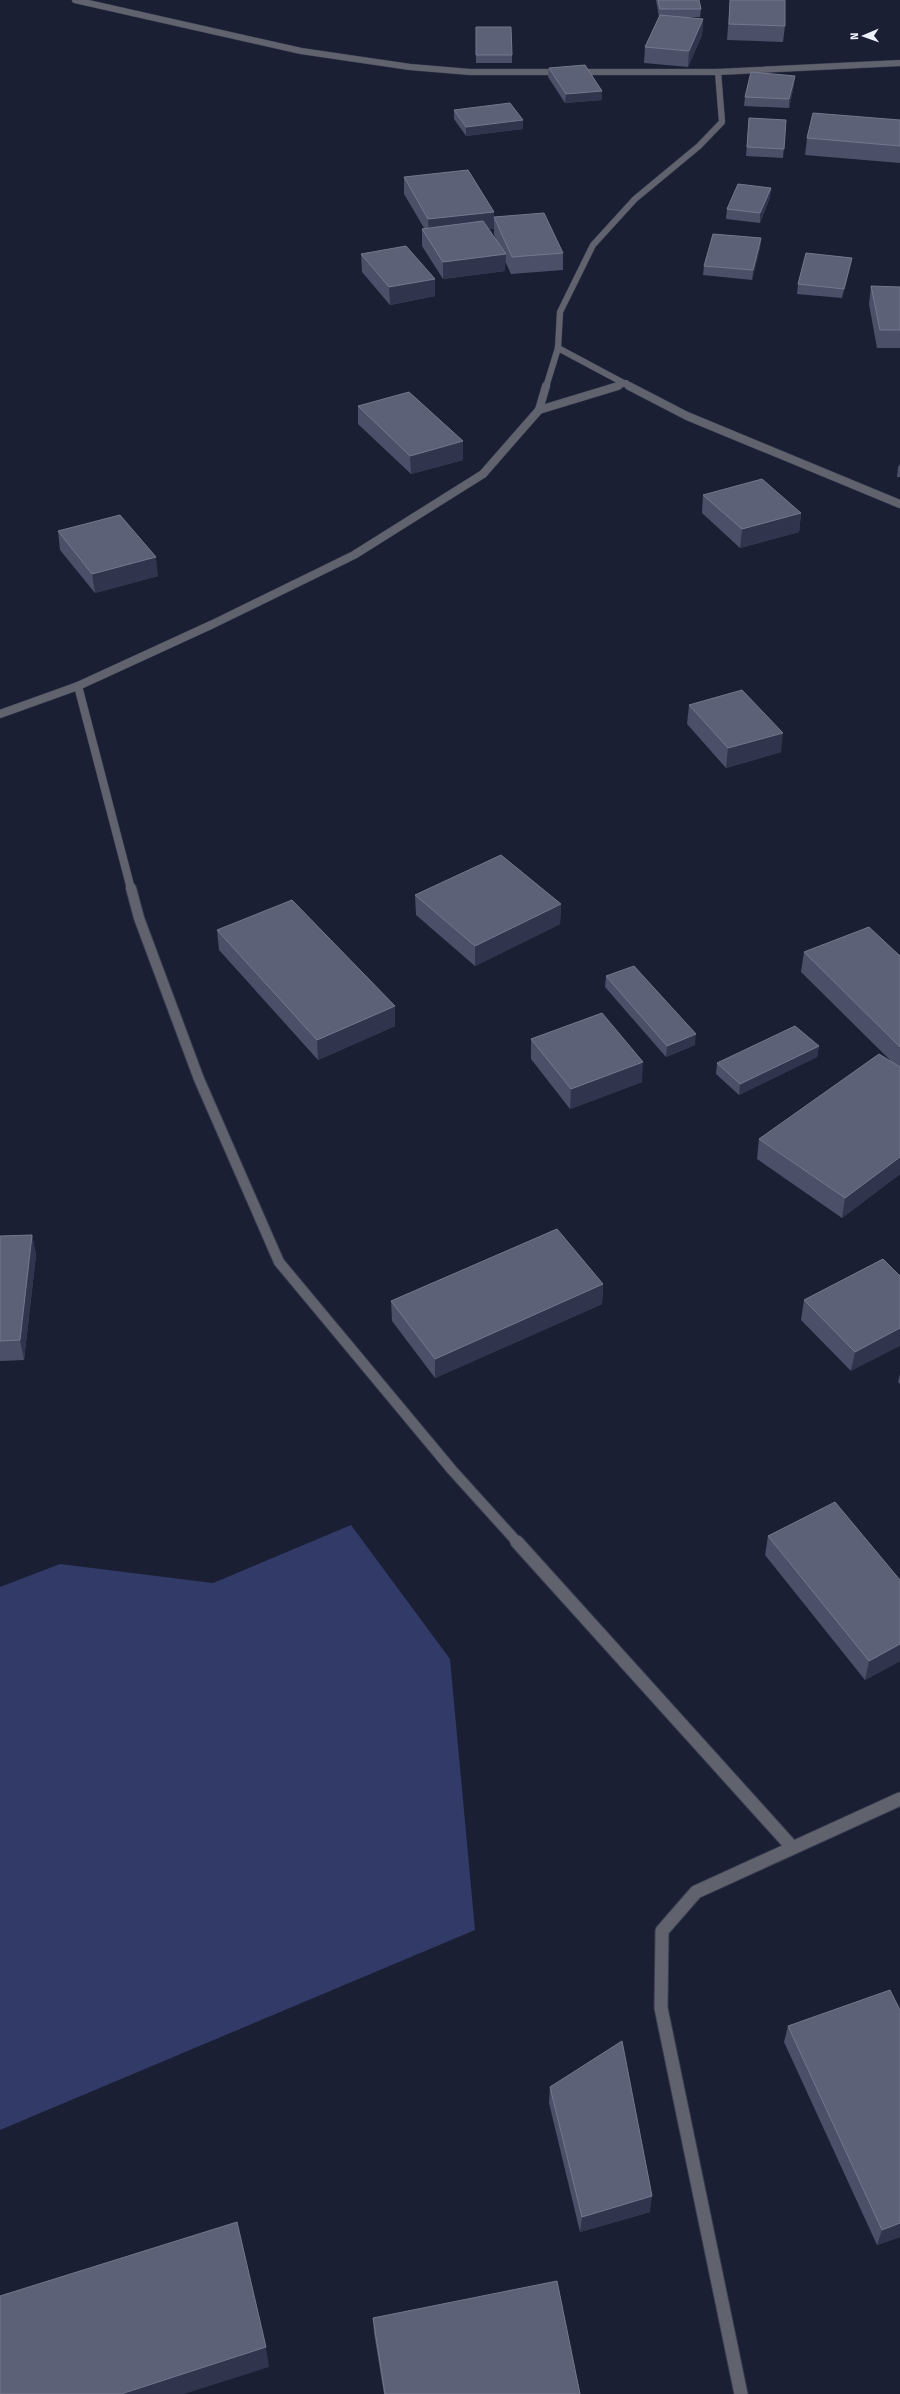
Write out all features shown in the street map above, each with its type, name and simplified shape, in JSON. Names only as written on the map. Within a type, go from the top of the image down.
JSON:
[{"type":"street","points":[[75,0],[301,51],[410,67],[470,72],[718,72],[900,63]]},
{"type":"street","points":[[0,714],[78,686],[213,624],[354,555],[483,474],[539,410],[558,348],[560,312],[593,245],[635,199],[676,163],[699,146],[722,122],[718,72]]},
{"type":"street","points":[[558,348],[687,416],[900,504]]},
{"type":"street","points":[[539,410],[626,383]]},
{"type":"street","points":[[78,686],[139,918],[199,1079],[279,1262],[452,1470],[792,1847]]},
{"type":"street","points":[[742,2394],[661,2008],[662,1931],[696,1892],[900,1799]]},
{"type":"shaded area","points":[[351,1525],[450,1659],[475,1930],[0,2130],[0,1587],[60,1564],[213,1583]]},
{"type":"building","points":[[658,0],[699,0],[701,9],[660,9]]},
{"type":"building","points":[[730,0],[785,0],[785,26],[729,24]]},
{"type":"building","points":[[660,15],[703,19],[689,51],[645,47]]},
{"type":"building","points":[[476,27],[511,27],[512,55],[476,55]]},
{"type":"building","points":[[585,65],[602,91],[566,94],[549,68]]},
{"type":"building","points":[[751,72],[795,76],[789,99],[745,97]]},
{"type":"building","points":[[510,103],[523,120],[466,127],[454,110]]},
{"type":"building","points":[[813,113],[900,120],[900,146],[807,138]]},
{"type":"building","points":[[749,118],[786,120],[784,149],[747,147]]},
{"type":"building","points":[[468,170],[494,212],[428,219],[404,177]]},
{"type":"building","points":[[738,184],[771,188],[760,213],[727,209]]},
{"type":"building","points":[[544,213],[563,253],[512,257],[494,217]]},
{"type":"building","points":[[483,221],[506,254],[443,262],[422,229]]},
{"type":"building","points":[[713,234],[761,238],[753,270],[704,266]]},
{"type":"building","points":[[406,246],[435,279],[389,287],[361,254]]},
{"type":"building","points":[[806,253],[852,258],[844,289],[798,284]]},
{"type":"building","points":[[871,286],[900,287],[900,330],[880,330]]},
{"type":"building","points":[[409,392],[463,441],[410,456],[358,406]]},
{"type":"building","points":[[762,479],[801,513],[742,529],[703,495]]},
{"type":"building","points":[[120,515],[156,557],[92,574],[58,531]]},
{"type":"building","points":[[742,690],[783,733],[728,748],[689,705]]},
{"type":"building","points":[[501,855],[561,904],[475,946],[415,895]]},
{"type":"building","points":[[292,900],[395,1006],[317,1040],[217,930]]},
{"type":"building","points":[[869,927],[900,956],[900,1047],[804,952]]},
{"type":"building","points":[[634,966],[696,1034],[667,1046],[606,976]]},
{"type":"building","points":[[602,1013],[643,1062],[571,1089],[531,1039]]},
{"type":"building","points":[[795,1026],[819,1046],[740,1084],[717,1063]]},
{"type":"building","points":[[879,1054],[900,1067],[900,1157],[845,1198],[759,1139]]},
{"type":"building","points":[[557,1229],[603,1284],[435,1359],[391,1301]]},
{"type":"building","points":[[32,1235],[20,1340],[0,1341],[0,1236]]},
{"type":"building","points":[[883,1259],[900,1276],[900,1328],[855,1352],[804,1300]]},
{"type":"building","points":[[835,1502],[900,1580],[900,1644],[869,1661],[768,1536]]},
{"type":"building","points":[[890,1990],[900,2010],[900,2223],[882,2230],[788,2026]]},
{"type":"building","points":[[622,2041],[652,2196],[582,2217],[550,2087]]},
{"type":"building","points":[[237,2222],[266,2347],[121,2394],[0,2394],[0,2296]]},
{"type":"building","points":[[557,2281],[580,2394],[385,2394],[373,2318]]}]
